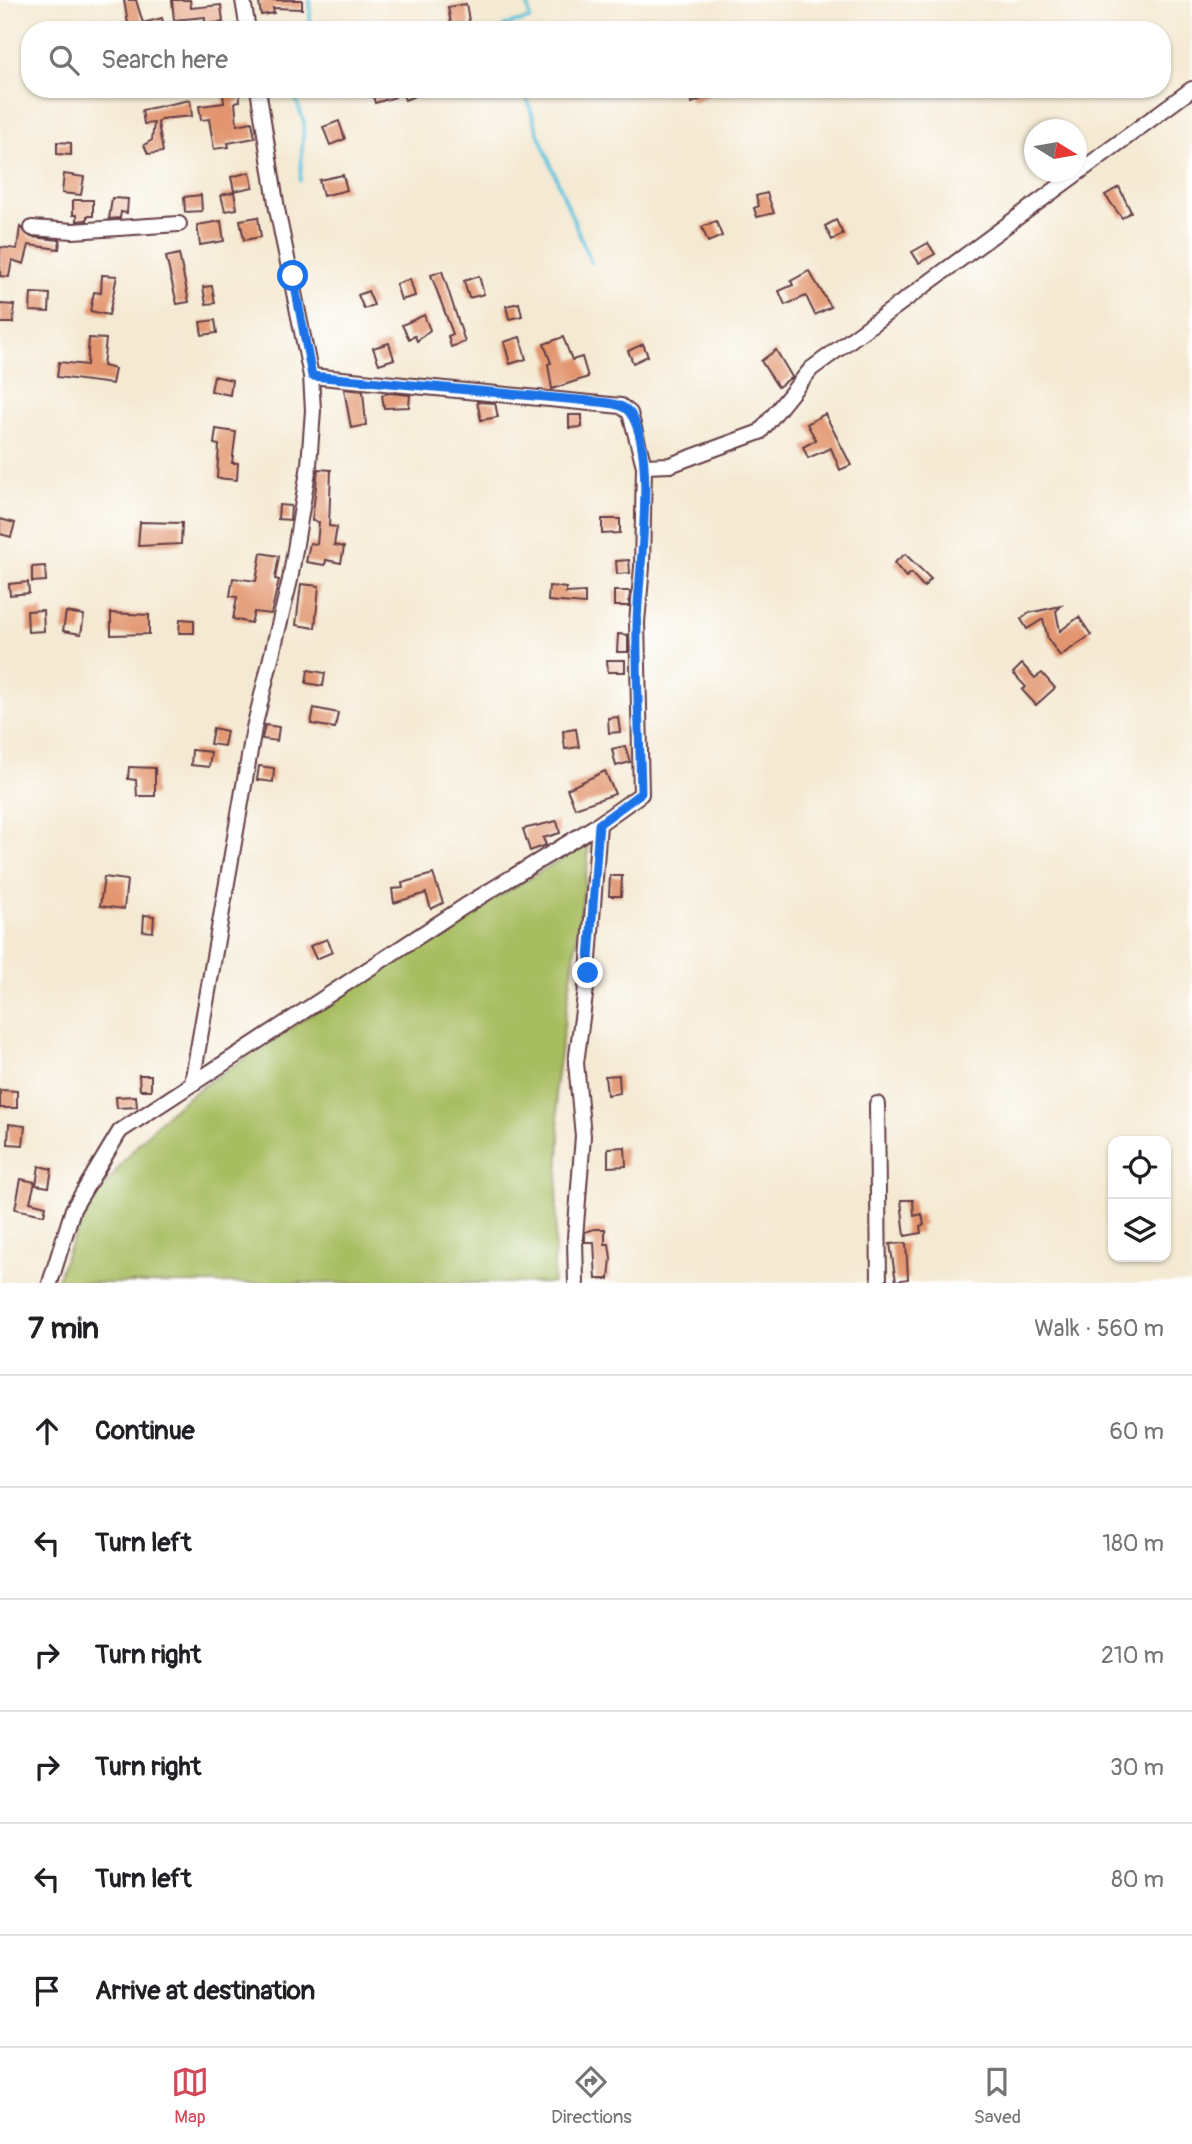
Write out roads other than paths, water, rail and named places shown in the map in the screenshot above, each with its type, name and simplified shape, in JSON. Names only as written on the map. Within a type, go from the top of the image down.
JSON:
[{"type":"street","points":[[243,0],[246,21]]},
{"type":"street","points":[[644,466],[670,465],[760,432],[811,369],[1192,89]]},
{"type":"street","points":[[192,1083],[254,728],[290,580],[309,465],[313,410],[312,376],[277,209],[259,98]]},
{"type":"street","points":[[32,228],[73,231],[179,224]]},
{"type":"street","points":[[50,1283],[73,1209],[120,1131],[465,906],[599,824],[641,793],[637,622],[642,567],[644,466],[630,413],[621,406],[312,376]]},
{"type":"street","points":[[576,1283],[575,1238],[583,1136],[576,1063],[588,973],[599,824]]},
{"type":"street","points":[[877,1104],[879,1283]]},
{"type":"waterway","points":[[310,0],[310,21]]},
{"type":"waterway","points":[[522,21],[530,19],[527,0]]},
{"type":"waterway","points":[[296,98],[304,122],[300,181]]},
{"type":"waterway","points":[[527,98],[538,133],[591,263]]}]
